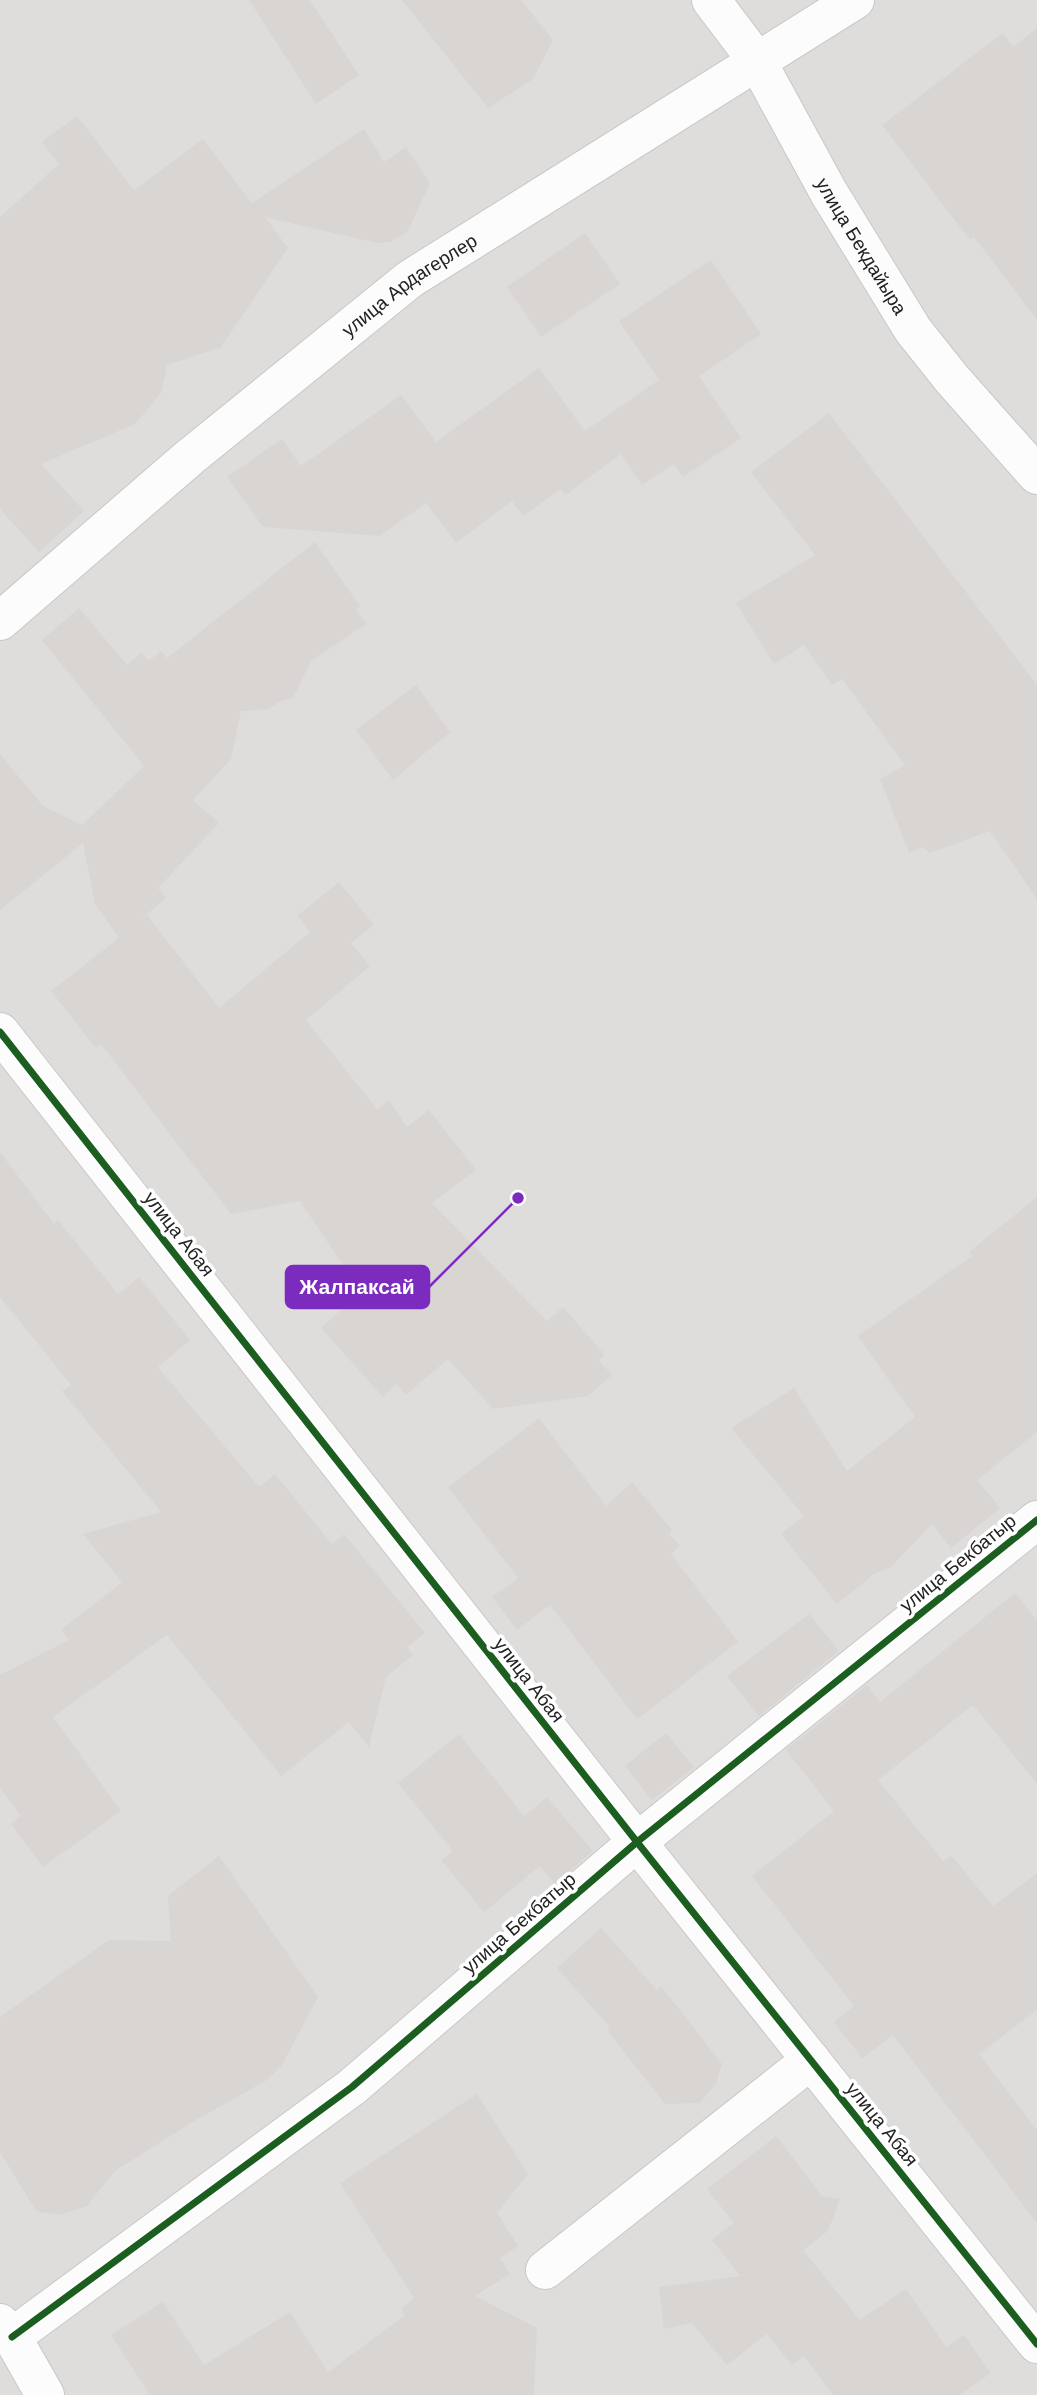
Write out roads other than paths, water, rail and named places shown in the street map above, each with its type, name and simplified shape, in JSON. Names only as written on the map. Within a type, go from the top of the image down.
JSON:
[{"type":"street","name":"улица Бекдайыра","points":[[711,0],[757,61],[829,193],[914,330],[951,379],[1037,475]]},
{"type":"street","name":"улица Ардагерлер","points":[[0,621],[190,457],[410,279],[855,0]]},
{"type":"street","name":"улица Абая","points":[[0,1032],[637,1842],[1037,2344]]},
{"type":"street","name":"улица Бекбатыр","points":[[6,2330],[352,2087],[637,1842],[1037,1520]]},
{"type":"street","points":[[545,2270],[811,2060]]},
{"type":"street","points":[[6,2330],[45,2395]]},
{"type":"place","name":"Жалпаксай","points":[[518,1198]]}]
